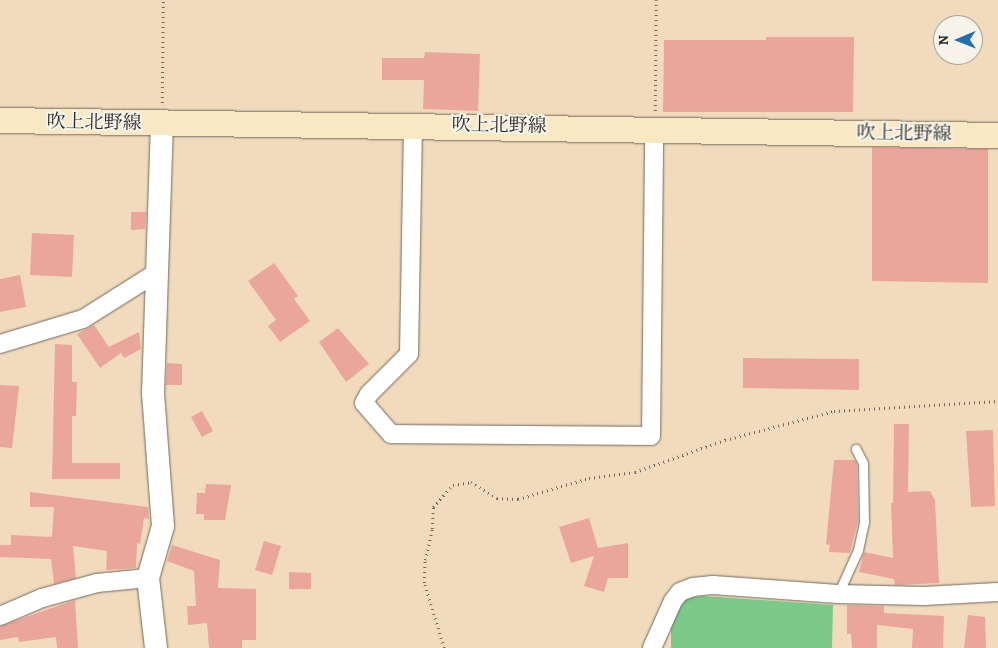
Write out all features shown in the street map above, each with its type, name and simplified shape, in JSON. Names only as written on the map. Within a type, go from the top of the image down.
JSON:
[{"type":"main road","name":"吹上北野線","points":[[0,120],[162,124],[413,125],[998,135]]},
{"type":"street","points":[[156,648],[148,578],[163,526],[153,394],[162,124]]},
{"type":"street","points":[[413,125],[409,354],[369,394],[364,403],[391,434],[651,436],[654,129]]},
{"type":"street","points":[[0,344],[83,319],[156,273]]},
{"type":"street","points":[[0,616],[42,598],[97,583],[148,578]]},
{"type":"street","points":[[652,648],[673,601],[680,592],[693,587],[713,585],[838,594],[924,596],[998,592]]},
{"type":"lane","points":[[838,594],[858,550],[864,522],[863,463],[856,449]]},
{"type":"path","points":[[162,124],[163,0]]},
{"type":"path","points":[[654,129],[656,0]]},
{"type":"path","points":[[444,648],[424,583],[425,560],[432,529],[433,507],[453,485],[470,482],[497,498],[518,499],[589,478],[634,472],[725,440],[834,411],[998,401]]},
{"type":"green space","points":[[703,596],[833,605],[832,648],[671,648],[671,623],[681,603],[688,598]]},
{"type":"building","points":[[766,37],[854,37],[853,112],[663,112],[664,40],[766,40]]},
{"type":"building","points":[[425,52],[480,54],[478,111],[423,109],[424,80],[382,80],[382,58],[424,58]]},
{"type":"building","points":[[872,147],[988,149],[988,283],[872,281]]},
{"type":"building","points":[[131,212],[146,212],[145,229],[131,230]]},
{"type":"building","points":[[32,233],[74,235],[72,277],[30,275]]},
{"type":"building","points":[[274,263],[298,296],[294,299],[310,321],[280,342],[268,326],[276,320],[248,281]]},
{"type":"building","points":[[20,275],[26,307],[0,312],[0,279]]},
{"type":"building","points":[[94,325],[109,347],[139,332],[141,349],[124,358],[121,353],[100,368],[77,334]]},
{"type":"building","points":[[338,328],[369,364],[346,382],[319,342]]},
{"type":"building","points":[[55,344],[72,345],[72,382],[77,382],[76,416],[72,416],[72,463],[120,463],[120,479],[52,479]]},
{"type":"building","points":[[743,358],[859,359],[859,390],[743,388]]},
{"type":"building","points":[[167,363],[182,364],[182,385],[166,385]]},
{"type":"building","points":[[0,385],[19,386],[12,448],[0,447]]},
{"type":"building","points":[[202,411],[213,431],[202,437],[191,417]]},
{"type":"building","points":[[894,424],[909,424],[908,492],[930,491],[935,500],[939,583],[895,585],[894,579],[859,572],[864,552],[893,558],[891,503],[893,503]]},
{"type":"building","points":[[993,430],[995,506],[971,507],[966,431]]},
{"type":"building","points":[[834,460],[855,460],[857,465],[858,521],[850,553],[829,552],[830,545],[826,544]]},
{"type":"building","points":[[206,484],[231,485],[225,520],[204,520],[204,514],[196,514],[197,493],[205,493]]},
{"type":"building","points":[[30,492],[148,507],[149,519],[144,518],[140,544],[137,543],[136,568],[106,570],[107,551],[73,546],[76,578],[54,584],[51,559],[0,557],[0,545],[11,545],[11,535],[52,537],[54,507],[30,507]]},
{"type":"building","points":[[589,518],[598,548],[628,543],[628,578],[608,578],[604,592],[584,586],[594,556],[571,563],[559,527]]},
{"type":"building","points":[[264,541],[281,546],[272,575],[255,570]]},
{"type":"building","points":[[172,545],[220,560],[218,588],[256,589],[256,640],[242,640],[242,648],[209,648],[207,623],[188,625],[187,606],[196,606],[194,571],[167,561]]},
{"type":"building","points":[[289,572],[311,573],[311,589],[289,589]]},
{"type":"building","points":[[75,600],[78,648],[57,648],[56,637],[19,642],[18,637],[0,640],[0,626]]},
{"type":"building","points":[[847,605],[884,606],[884,613],[944,616],[943,648],[912,648],[913,629],[877,625],[877,648],[852,648],[851,634],[847,634]]},
{"type":"building","points":[[968,615],[985,617],[986,648],[964,648]]}]
